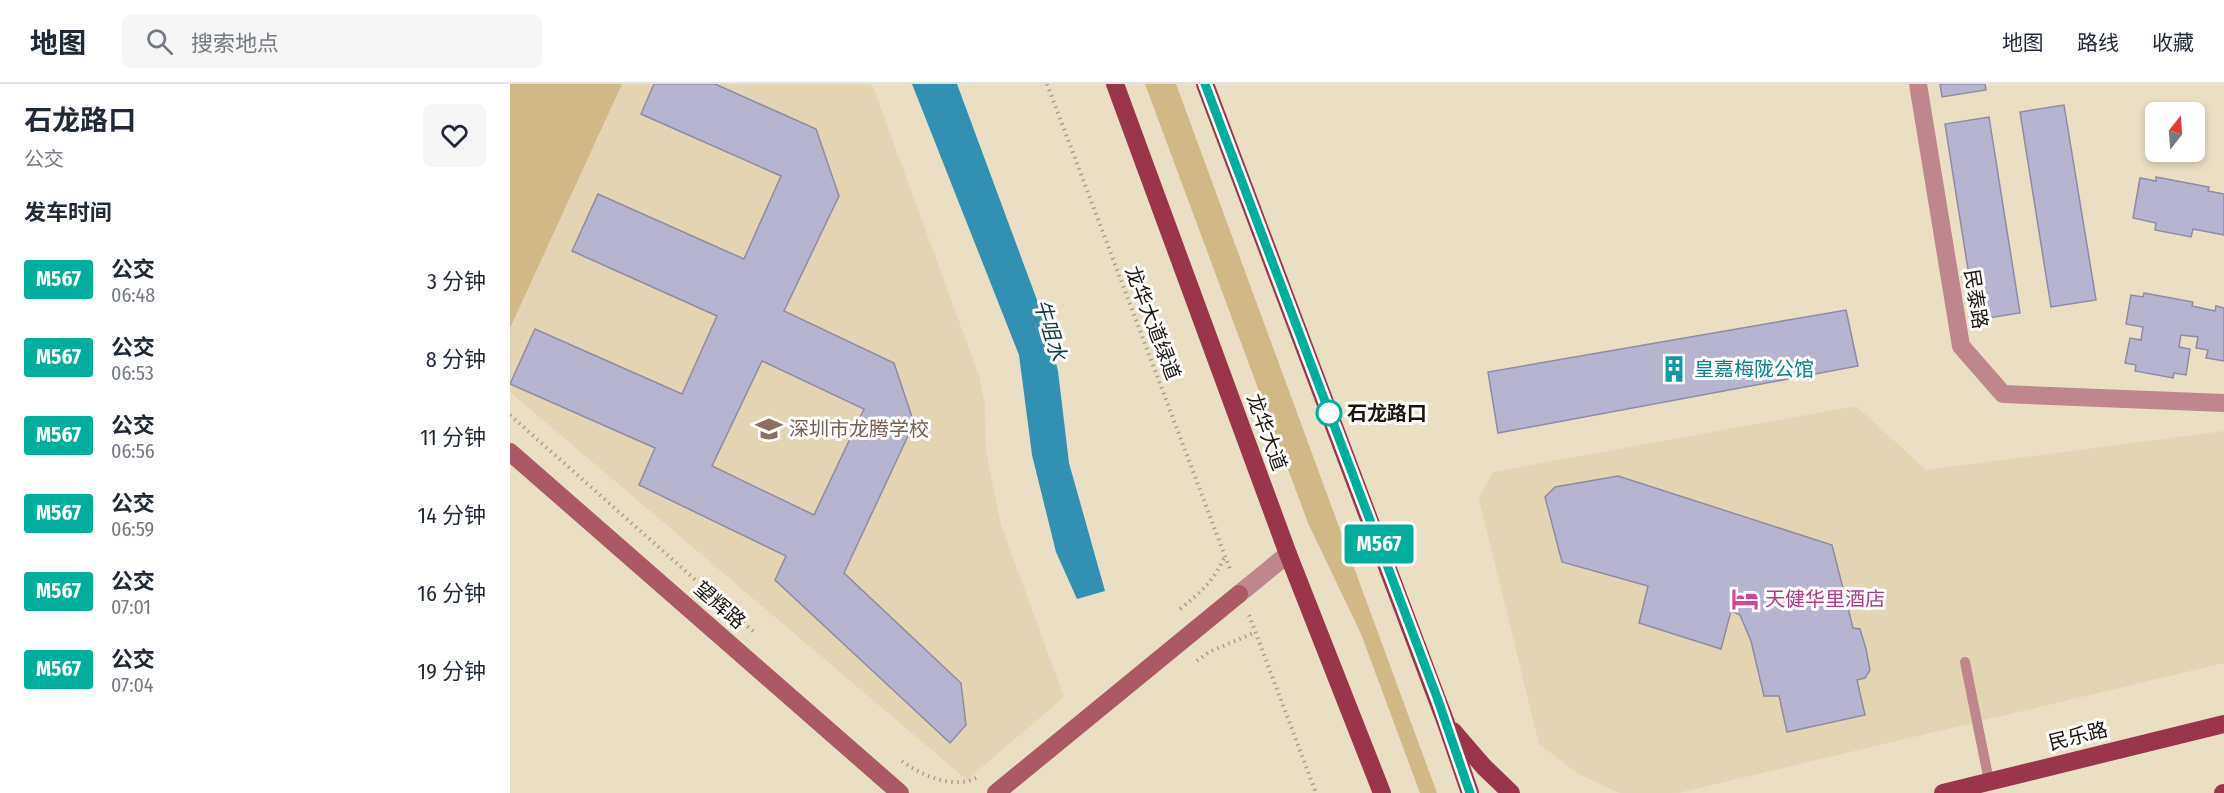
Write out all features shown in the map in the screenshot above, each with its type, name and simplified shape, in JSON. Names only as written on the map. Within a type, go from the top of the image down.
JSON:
[{"type":"main road","name":"龙华大道","points":[[1115,84],[1288,554],[1382,793]]},
{"type":"main road","points":[[1205,84],[1446,723],[1470,793]]},
{"type":"main road","points":[[1446,723],[1484,767],[1511,793]]},
{"type":"main road","name":"民乐路","points":[[1942,793],[2224,724]]},
{"type":"main road","points":[[1360,735],[1371,793]]},
{"type":"street","name":"民泰路","points":[[1918,84],[1961,346],[2003,394],[2224,403]]},
{"type":"street","name":"望辉路","points":[[510,452],[900,793]]},
{"type":"street","points":[[996,793],[1288,554]]},
{"type":"lane","points":[[1965,662],[1989,781]]},
{"type":"path","name":"龙华大道绿道","points":[[1047,84],[1231,573]]},
{"type":"path","points":[[510,416],[760,637]]},
{"type":"path","points":[[1178,611],[1214,579],[1225,556]]},
{"type":"path","points":[[1253,623],[1316,793]]},
{"type":"path","points":[[894,756],[912,769],[943,780],[968,783],[984,774]]},
{"type":"shaded area","name":"深圳市龙腾学校","points":[[510,84],[872,84],[979,376],[985,405],[986,452],[1001,525],[1064,697],[967,780],[510,392]]},
{"type":"shaded area","points":[[510,84],[622,84],[510,328]]},
{"type":"shaded area","points":[[1145,84],[1176,84],[1437,793],[1420,793],[1361,634],[1308,523]]},
{"type":"shaded area","points":[[1856,406],[1926,470],[2224,431],[2224,663],[1678,793],[1620,793],[1580,775],[1539,744],[1479,499],[1493,472]]},
{"type":"water","points":[[912,84],[957,84],[1047,327],[1058,371],[1069,463],[1105,591],[1077,599],[1056,552],[1032,455],[1019,355]]},
{"type":"building","points":[[654,84],[715,84],[816,129],[839,196],[784,311],[894,363],[914,423],[844,573],[961,683],[966,725],[950,743],[775,580],[786,556],[639,485],[655,448],[510,384],[535,329],[682,394],[717,316],[572,251],[598,194],[744,259],[781,176],[641,114]],"holes":[[[762,361],[864,409],[814,515],[712,466]]]},
{"type":"building","points":[[1940,84],[1985,84],[1986,90],[1942,97]]},
{"type":"building","points":[[2064,105],[2096,300],[2051,307],[2020,112]]},
{"type":"building","points":[[1989,117],[2020,313],[1976,320],[1945,124]]},
{"type":"building","points":[[2156,177],[2209,187],[2208,191],[2224,194],[2224,235],[2193,229],[2191,237],[2155,230],[2156,223],[2133,218],[2140,178],[2156,181]]},
{"type":"building","points":[[2144,293],[2193,302],[2192,306],[2215,311],[2216,306],[2224,308],[2224,361],[2206,358],[2208,350],[2196,348],[2198,337],[2181,335],[2179,347],[2190,349],[2186,375],[2174,373],[2173,378],[2135,371],[2136,365],[2125,363],[2130,338],[2141,340],[2143,327],[2126,324],[2131,295],[2143,297]]},
{"type":"building","name":"皇嘉梅陇公馆","points":[[1846,310],[1858,366],[1498,433],[1488,372]]},
{"type":"building","name":"天健华里酒店","points":[[1618,476],[1832,545],[1853,628],[1860,629],[1866,649],[1870,670],[1865,678],[1857,680],[1865,715],[1787,732],[1779,696],[1764,696],[1751,641],[1740,615],[1731,611],[1721,649],[1639,623],[1648,586],[1562,562],[1545,497],[1555,487]]},
{"type":"bus line","name":"M567","points":[[1205,84],[1438,700],[1470,793]]},
{"type":"place","name":"皇嘉梅陇公馆","points":[[1674,369]]},
{"type":"place","name":"石龙路口","points":[[1329,413]]},
{"type":"place","name":"深圳市龙腾学校","points":[[769,429]]},
{"type":"place","name":"天健华里酒店","points":[[1745,599]]},
{"type":"water label","name":"牛咀水","points":[[1050,330]]}]
